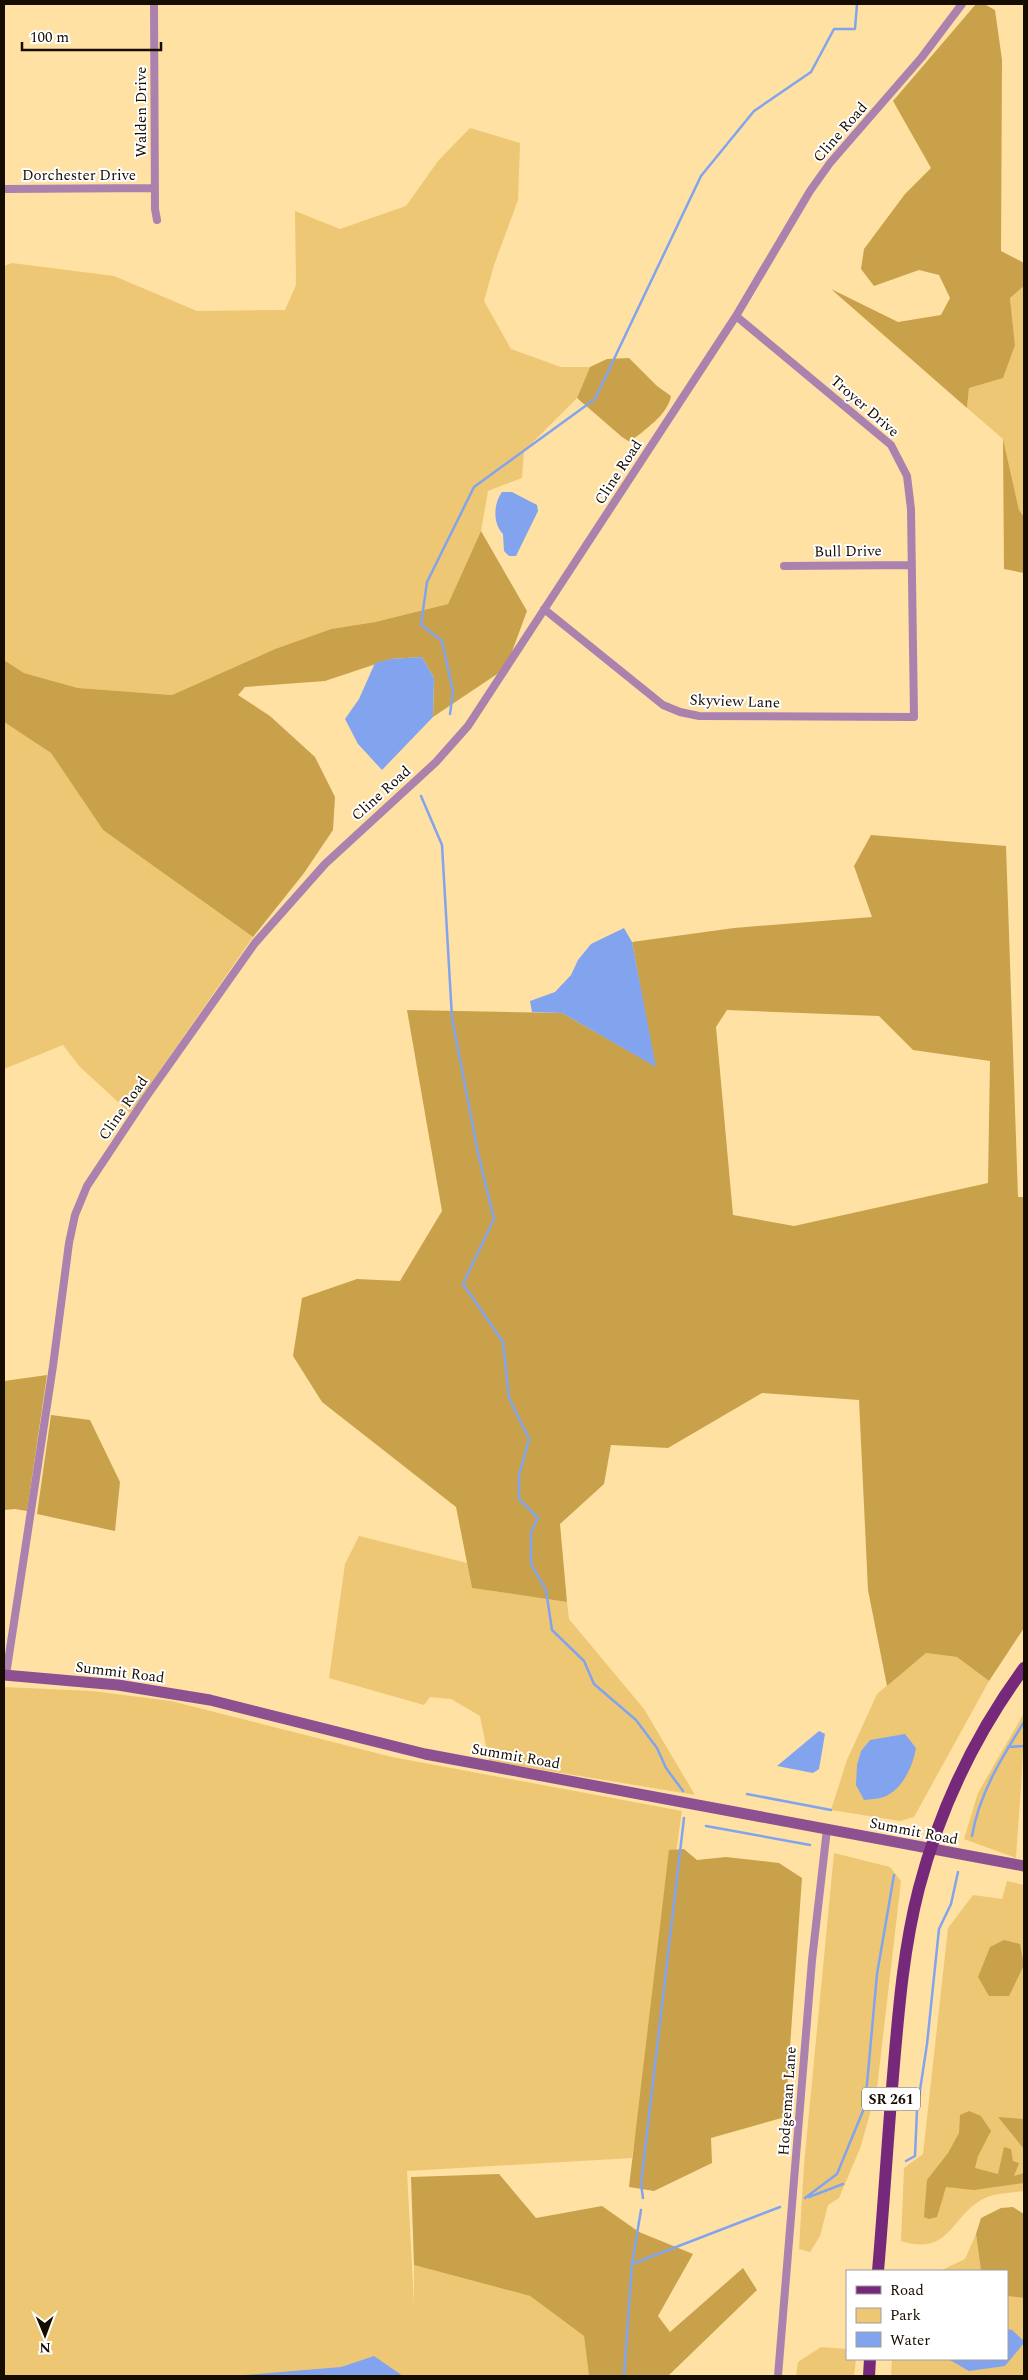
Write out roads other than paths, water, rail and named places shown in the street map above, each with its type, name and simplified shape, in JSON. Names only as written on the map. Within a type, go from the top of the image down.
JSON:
[{"type":"main road","name":"SR 261","points":[[878,2270],[901,1988],[912,1924],[930,1850],[952,1793],[979,1736],[999,1702],[1024,1668]]},
{"type":"main road","points":[[869,2376],[870,2360]]},
{"type":"street","name":"Walden Drive","points":[[154,4],[154,188],[157,220]]},
{"type":"street","name":"Cline Road","points":[[5,1675],[52,1376],[69,1243],[75,1215],[87,1186],[144,1100],[255,943],[325,864],[431,767],[463,732],[736,316],[810,190],[830,163],[922,57],[962,4]]},
{"type":"street","name":"Dorchester Drive","points":[[4,189],[154,188]]},
{"type":"street","name":"Troyer Drive","points":[[736,316],[891,445],[902,464],[909,488],[912,672]]},
{"type":"street","name":"Bull Drive","points":[[784,566],[911,564]]},
{"type":"street","name":"Skyview Lane","points":[[544,609],[654,699],[670,709],[688,715],[864,716],[908,719],[914,717],[915,712],[912,672]]},
{"type":"street","name":"Summit Road","points":[[5,1675],[118,1685],[210,1700],[425,1754],[930,1850],[1024,1866]]},
{"type":"street","name":"Hodgeman Lane","points":[[778,2376],[812,1960],[826,1829]]},
{"type":"water","points":[[502,492],[512,492],[537,505],[538,511],[516,556],[509,556],[504,551],[503,534],[497,525],[495,514],[497,502]]},
{"type":"water","points":[[422,657],[434,678],[433,717],[382,770],[358,744],[345,719],[359,699],[375,663],[391,659]]},
{"type":"water","points":[[624,928],[632,942],[656,1067],[562,1013],[532,1012],[530,1001],[555,992],[571,975],[578,960],[591,944]]},
{"type":"water","points":[[819,1731],[825,1734],[819,1769],[813,1773],[777,1766]]},
{"type":"water","points":[[905,1734],[916,1748],[910,1769],[902,1783],[882,1798],[864,1800],[856,1785],[857,1765],[861,1751],[870,1740]]},
{"type":"water","points":[[1008,2329],[1012,2330],[1024,2341],[1005,2366],[969,2371],[950,2360],[1008,2360]]},
{"type":"water","points":[[374,2356],[403,2376],[232,2376],[341,2367]]},
{"type":"waterway","points":[[450,714],[453,692],[442,641],[421,625],[427,582],[474,487],[595,399],[701,176],[754,111],[811,72],[834,29],[855,29],[857,4]]},
{"type":"waterway","points":[[421,796],[442,845],[452,1018],[478,1153],[494,1219],[463,1284],[503,1342],[509,1398],[529,1439],[519,1476],[519,1499],[538,1518],[531,1532],[531,1564],[546,1590],[552,1630],[584,1661],[594,1684],[636,1720],[657,1748],[666,1768],[683,1791]]},
{"type":"waterway","points":[[972,1836],[975,1820],[992,1776],[1024,1722]]},
{"type":"waterway","points":[[1008,1747],[1024,1746]]},
{"type":"waterway","points":[[747,1794],[831,1810]]},
{"type":"waterway","points":[[643,2198],[641,2184],[684,1818]]},
{"type":"waterway","points":[[706,1826],[810,1845]]},
{"type":"waterway","points":[[906,2161],[915,2156],[917,2110],[927,2044],[939,1929],[951,1904],[958,1872]]},
{"type":"waterway","points":[[805,2198],[837,2174],[865,2106],[877,1974],[894,1875]]},
{"type":"waterway","points":[[809,2197],[843,2184]]},
{"type":"waterway","points":[[624,2376],[632,2264],[780,2207]]},
{"type":"waterway","points":[[632,2264],[641,2210]]}]
